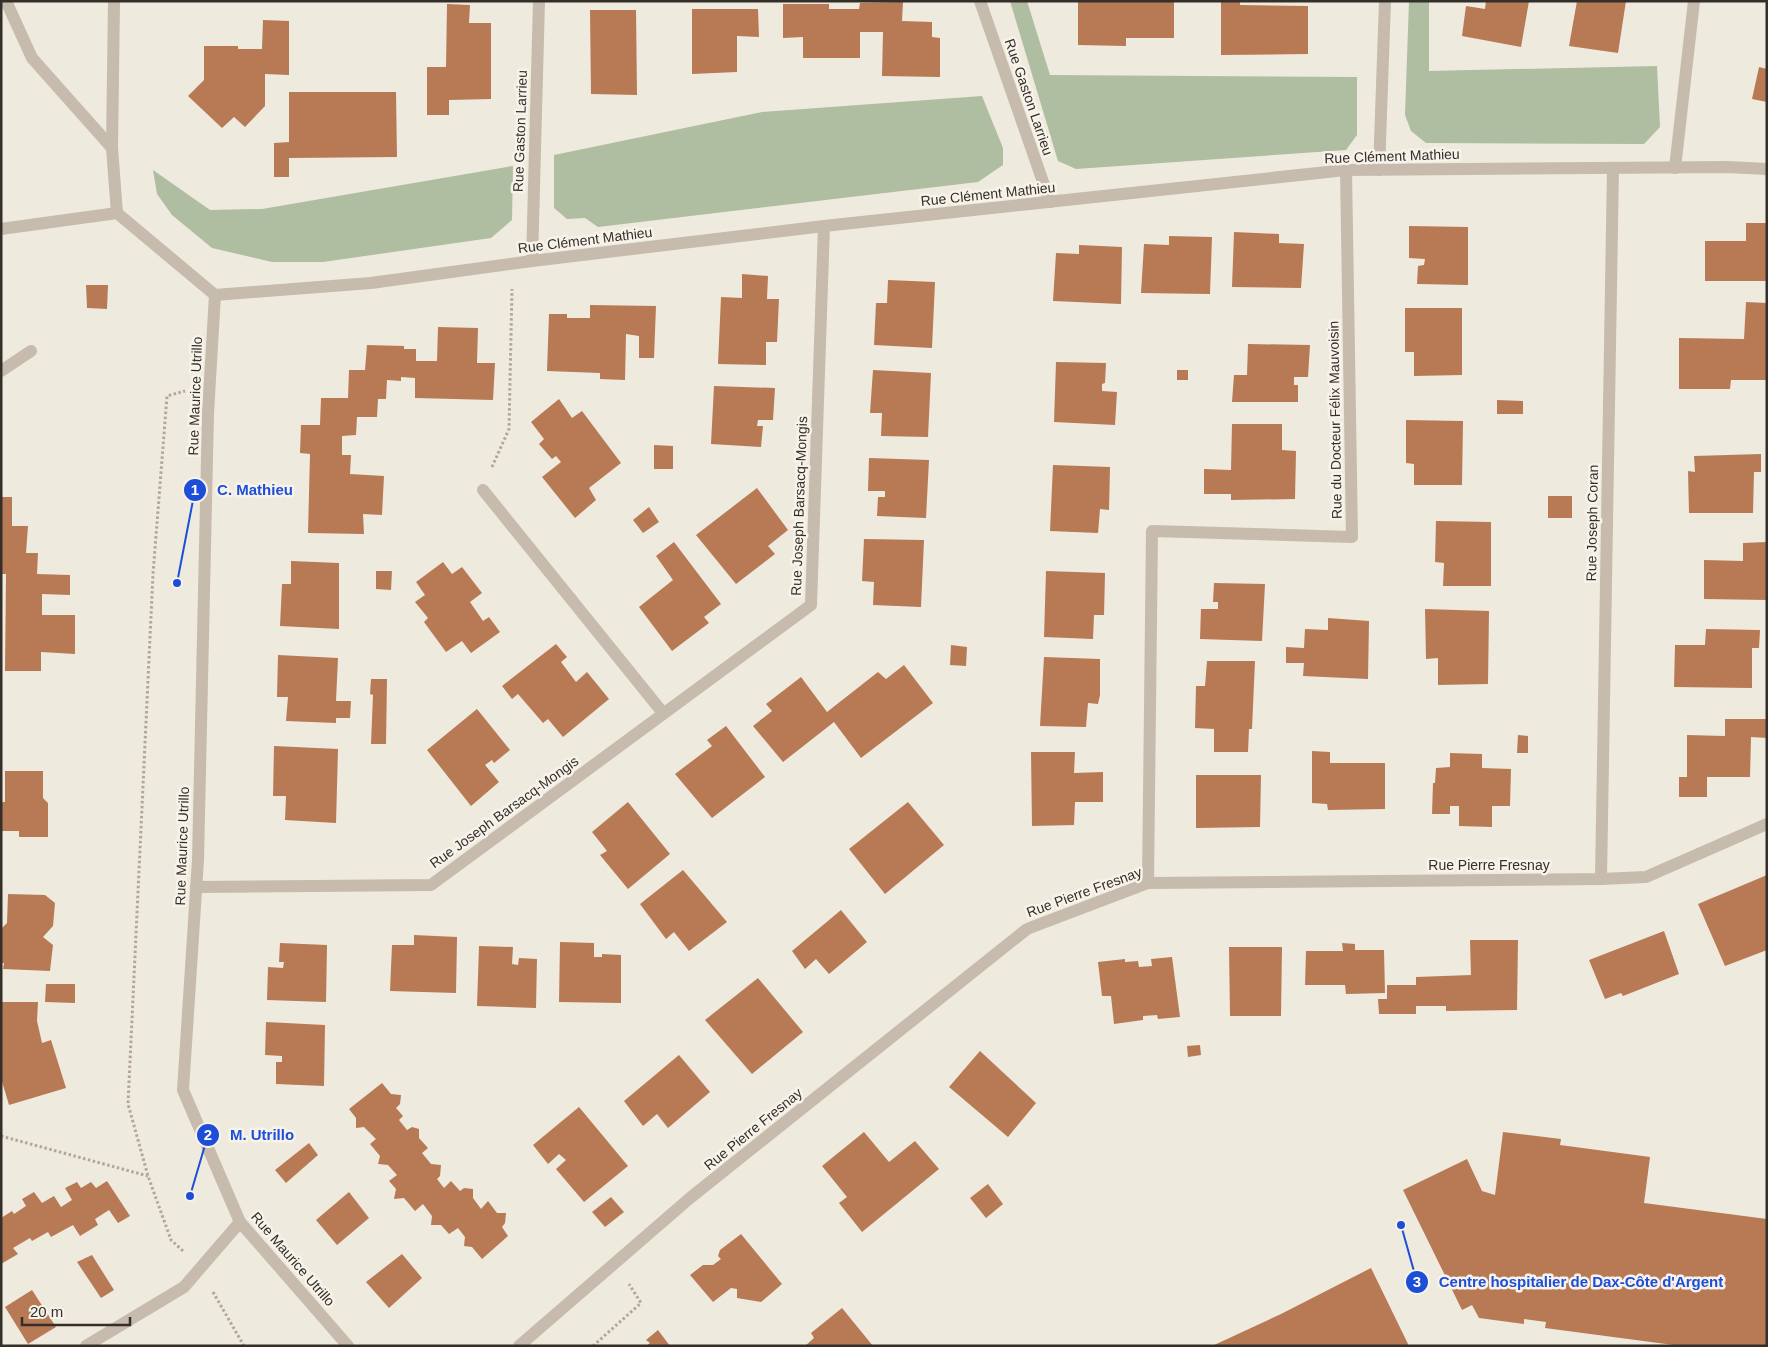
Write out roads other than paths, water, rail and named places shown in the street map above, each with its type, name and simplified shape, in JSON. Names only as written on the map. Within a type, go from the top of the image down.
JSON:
[{"type":"street","points":[[6,1],[32,58],[112,148]]},
{"type":"street","points":[[114,1],[112,148],[117,213],[215,295]]},
{"type":"street","name":"Rue Gaston Larrieu","points":[[532,261],[539,1]]},
{"type":"street","name":"Rue Gaston Larrieu","points":[[980,1],[1050,202]]},
{"type":"street","points":[[1378,170],[1385,1]]},
{"type":"street","points":[[1675,168],[1694,1]]},
{"type":"street","name":"Rue Joseph Coran","points":[[1601,879],[1613,168]]},
{"type":"street","name":"Rue Clément Mathieu","points":[[215,295],[371,283],[513,263],[824,226],[1346,170],[1767,169]]},
{"type":"street","name":"Rue du Docteur Félix Mauvoisin","points":[[1148,883],[1152,531],[1352,537],[1346,170]]},
{"type":"street","points":[[1,229],[117,213]]},
{"type":"street","name":"Rue Joseph Barsacq-Mongis","points":[[196,887],[432,885],[811,605],[824,226]]},
{"type":"street","name":"Rue Maurice Utrillo","points":[[215,295],[209,384],[196,887],[183,1090],[240,1222],[348,1346]]},
{"type":"street","points":[[1,371],[31,350]]},
{"type":"street","points":[[483,490],[664,713]]},
{"type":"street","name":"Rue Pierre Fresnay","points":[[519,1346],[690,1198],[1027,929],[1148,883],[1646,878],[1767,824]]},
{"type":"street","points":[[86,1346],[184,1287],[240,1222]]},
{"type":"place","name":"C. Mathieu","points":[[177,583]]},
{"type":"place","name":"M. Utrillo","points":[[190,1196]]},
{"type":"place","name":"Centre hospitalier de Dax-Côte d'Argent","points":[[1401,1225]]}]
